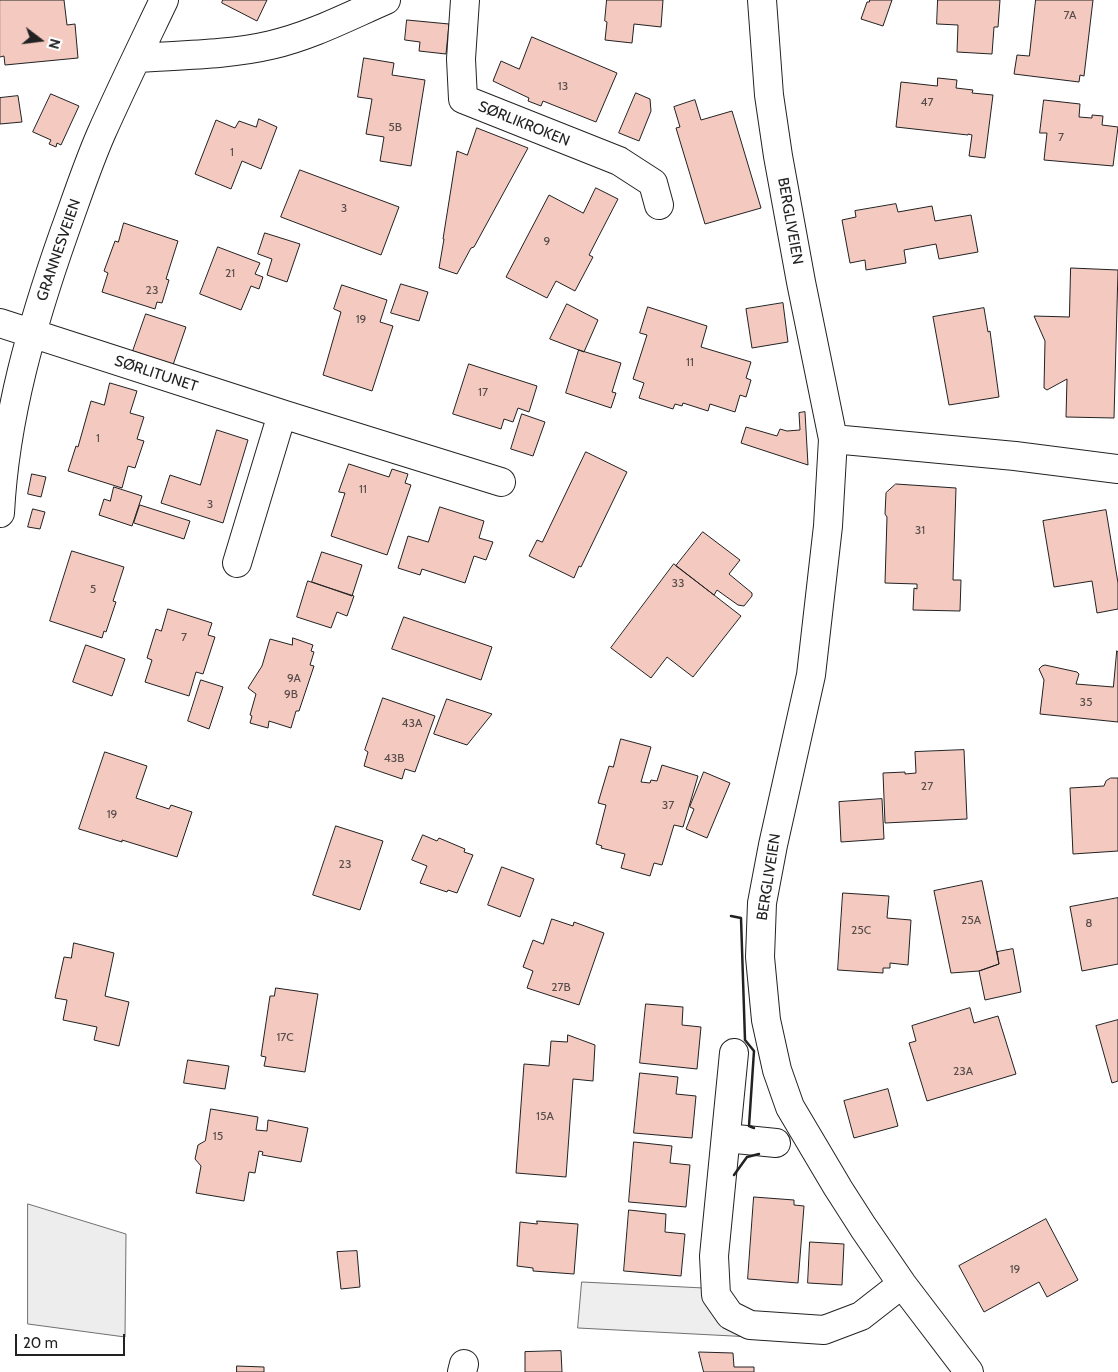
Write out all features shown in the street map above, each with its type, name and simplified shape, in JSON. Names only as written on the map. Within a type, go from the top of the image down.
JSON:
[{"type":"street","name":"GRANNESVEIEN","points":[[0,513],[4,466],[11,420],[31,333],[50,273],[86,170],[101,134],[164,0]]},
{"type":"street","points":[[137,58],[244,50],[272,45],[308,33],[386,0]]},
{"type":"street","name":"SØRLIKROKEN","points":[[465,0],[461,59],[463,99],[619,162],[653,183],[659,205]]},
{"type":"street","name":"BERGLIVEIEN","points":[[762,0],[769,95],[778,156],[833,439],[828,526],[811,675],[774,838],[762,903],[760,957],[766,1020],[777,1070],[790,1108],[838,1188],[902,1284],[969,1372]]},
{"type":"street","name":"SØRLITUNET","points":[[0,323],[501,482]]},
{"type":"street","points":[[237,563],[282,414]]},
{"type":"street","points":[[833,439],[1015,456],[1118,469]]},
{"type":"street","points":[[734,1053],[714,1256],[716,1295],[730,1315],[750,1325],[824,1330],[861,1316],[902,1284]]},
{"type":"street","points":[[726,1138],[776,1143]]},
{"type":"shaded area","points":[[28,1204],[126,1234],[125,1337],[28,1324]]},
{"type":"shaded area","points":[[582,1282],[704,1288],[752,1337],[578,1328]]},
{"type":"building","points":[[0,0],[64,0],[67,25],[75,24],[78,58],[5,65],[4,56],[0,57]]},
{"type":"building","points":[[223,0],[267,0],[257,21],[222,3]]},
{"type":"building","points":[[607,0],[663,0],[661,27],[634,24],[632,43],[605,40]]},
{"type":"building","points":[[870,0],[892,0],[883,26],[861,19],[867,2]]},
{"type":"building","points":[[938,0],[1000,0],[998,27],[994,27],[992,54],[957,52],[958,25],[937,24]]},
{"type":"building","points":[[1036,0],[1093,0],[1084,76],[1080,75],[1079,82],[1014,74],[1017,55],[1029,56]]},
{"type":"building","points":[[407,20],[449,24],[446,54],[419,51],[420,42],[405,40]]},
{"type":"building","points":[[532,37],[617,73],[596,122],[543,101],[541,106],[528,101],[529,98],[493,81],[501,61],[519,69]]},
{"type":"building","points":[[364,58],[394,63],[392,75],[425,80],[411,166],[380,161],[384,137],[366,134],[372,99],[358,97]]},
{"type":"building","points":[[938,78],[957,80],[956,88],[973,90],[972,93],[993,95],[985,158],[969,156],[972,135],[896,127],[901,82],[937,86]]},
{"type":"building","points":[[636,93],[650,99],[651,111],[639,141],[619,133]]},
{"type":"building","points":[[51,94],[79,106],[61,145],[57,143],[56,147],[49,144],[51,140],[33,132]]},
{"type":"building","points":[[18,96],[22,122],[0,124],[0,98]]},
{"type":"building","points":[[695,100],[701,120],[732,111],[761,208],[705,224],[676,128],[680,127],[674,107]]},
{"type":"building","points":[[1044,100],[1080,104],[1079,117],[1092,118],[1092,115],[1103,116],[1102,125],[1118,127],[1113,166],[1044,160],[1047,133],[1040,133]]},
{"type":"building","points":[[259,119],[277,127],[261,169],[242,161],[231,189],[195,174],[216,120],[235,128],[239,121],[256,127]]},
{"type":"building","points":[[477,128],[528,148],[474,247],[471,248],[457,274],[439,268],[457,151],[467,155]]},
{"type":"building","points":[[300,170],[399,207],[381,255],[281,217]]},
{"type":"building","points":[[596,188],[618,199],[589,255],[593,257],[575,291],[556,281],[547,298],[506,277],[549,195],[583,213]]},
{"type":"building","points":[[896,204],[898,212],[932,206],[935,221],[971,215],[978,252],[939,259],[936,244],[904,250],[906,263],[866,270],[865,260],[850,263],[842,220],[856,217],[855,211]]},
{"type":"building","points":[[124,223],[178,241],[166,279],[169,280],[162,303],[157,302],[155,309],[102,292],[108,273],[104,271],[115,241],[118,242]]},
{"type":"building","points":[[265,233],[300,244],[287,282],[267,275],[272,259],[258,254]]},
{"type":"building","points":[[218,247],[260,263],[255,274],[263,277],[259,289],[251,286],[241,310],[200,294]]},
{"type":"building","points":[[1071,268],[1118,270],[1114,418],[1066,417],[1067,379],[1047,390],[1044,388],[1045,341],[1034,316],[1069,317]]},
{"type":"building","points":[[401,284],[428,292],[419,321],[391,313]]},
{"type":"building","points":[[342,285],[387,300],[380,322],[393,326],[372,391],[323,375],[341,312],[334,309]]},
{"type":"building","points":[[783,303],[788,342],[752,348],[746,309]]},
{"type":"building","points":[[567,304],[598,320],[584,352],[550,339]]},
{"type":"building","points":[[648,307],[707,326],[701,347],[751,362],[746,378],[751,380],[746,397],[740,395],[735,412],[710,404],[708,411],[683,403],[682,406],[675,404],[673,409],[639,398],[644,383],[633,379],[647,335],[640,333]]},
{"type":"building","points":[[984,308],[988,332],[990,331],[999,397],[949,405],[933,317]]},
{"type":"building","points":[[146,314],[186,327],[173,365],[133,351]]},
{"type":"building","points":[[579,350],[621,363],[612,392],[616,393],[611,408],[566,393]]},
{"type":"building","points":[[469,364],[537,386],[529,412],[518,408],[513,422],[504,419],[501,429],[453,414]]},
{"type":"building","points":[[110,383],[137,391],[130,413],[144,417],[137,439],[144,441],[135,468],[128,466],[122,488],[68,471],[76,446],[78,447],[91,401],[104,405]]},
{"type":"building","points":[[805,412],[808,465],[741,443],[746,427],[777,436],[780,429],[787,431],[800,430],[799,413]]},
{"type":"building","points":[[522,414],[545,422],[533,456],[511,449]]},
{"type":"building","points":[[217,430],[248,440],[223,523],[161,503],[170,475],[200,485]]},
{"type":"building","points":[[586,452],[627,472],[574,578],[529,556],[537,540],[542,542]]},
{"type":"building","points":[[349,464],[389,477],[392,469],[408,474],[405,483],[411,485],[387,555],[331,536],[345,493],[339,492]]},
{"type":"building","points":[[32,474],[46,477],[41,497],[28,494]]},
{"type":"building","points":[[896,484],[956,488],[953,580],[961,580],[960,611],[913,610],[914,588],[917,589],[917,584],[885,583],[886,493]]},
{"type":"building","points":[[114,487],[142,496],[132,526],[99,515],[104,499],[110,501]]},
{"type":"building","points":[[140,505],[190,521],[184,539],[134,523]]},
{"type":"building","points":[[440,507],[484,521],[479,538],[493,542],[486,560],[474,556],[465,583],[422,569],[420,575],[398,568],[408,536],[428,542]]},
{"type":"building","points":[[33,509],[45,512],[40,529],[28,527]]},
{"type":"building","points":[[1106,510],[1118,583],[1118,609],[1097,613],[1092,581],[1054,587],[1043,521]]},
{"type":"building","points":[[703,532],[740,560],[729,574],[752,593],[752,596],[744,606],[738,605],[717,590],[714,595],[676,566]]},
{"type":"building","points":[[72,551],[124,567],[113,601],[116,602],[106,632],[104,631],[102,638],[50,621]]},
{"type":"building","points":[[322,552],[362,565],[352,596],[312,582]]},
{"type":"building","points":[[674,564],[741,616],[693,677],[667,657],[651,678],[611,648]]},
{"type":"building","points":[[308,581],[354,596],[347,616],[337,612],[331,628],[297,617]]},
{"type":"building","points":[[168,609],[212,623],[208,635],[215,637],[203,674],[196,672],[189,696],[145,682],[152,660],[147,658],[156,629],[161,631]]},
{"type":"building","points":[[404,617],[492,647],[481,680],[392,649]]},
{"type":"building","points":[[293,638],[313,645],[311,651],[314,652],[310,665],[314,666],[299,711],[296,711],[291,728],[269,721],[268,728],[250,723],[252,716],[250,715],[256,694],[248,688],[262,666],[270,639],[292,645]]},
{"type":"building","points":[[86,645],[125,659],[112,696],[73,682]]},
{"type":"building","points":[[1117,651],[1118,722],[1040,714],[1044,680],[1039,669],[1042,666],[1077,672],[1079,674],[1076,684],[1113,687]]},
{"type":"building","points":[[201,680],[223,687],[209,729],[188,721]]},
{"type":"building","points":[[383,698],[435,716],[415,772],[405,769],[402,779],[364,766],[368,752],[365,750]]},
{"type":"building","points":[[447,699],[492,714],[467,745],[434,734]]},
{"type":"building","points":[[621,739],[651,747],[641,782],[650,783],[651,780],[657,781],[662,765],[698,776],[683,827],[674,825],[662,865],[654,863],[650,876],[621,868],[625,854],[601,848],[602,846],[596,844],[606,805],[598,803],[609,766],[613,767]]},
{"type":"building","points":[[964,750],[967,819],[885,823],[883,773],[916,773],[915,752]]},
{"type":"building","points":[[105,752],[147,766],[136,798],[169,809],[171,805],[192,812],[177,857],[79,829]]},
{"type":"building","points":[[704,772],[730,783],[707,838],[686,829],[694,809],[690,807]]},
{"type":"building","points":[[1111,778],[1118,778],[1118,851],[1073,854],[1070,788],[1104,786],[1106,781]]},
{"type":"building","points":[[882,799],[884,839],[841,842],[839,802]]},
{"type":"building","points":[[336,826],[383,841],[360,910],[313,895]]},
{"type":"building","points":[[423,835],[437,841],[439,838],[465,849],[464,852],[473,855],[457,893],[448,890],[447,892],[420,883],[427,866],[412,860]]},
{"type":"building","points":[[502,867],[534,879],[520,917],[488,905]]},
{"type":"building","points":[[982,881],[999,964],[979,971],[951,973],[934,891]]},
{"type":"building","points":[[843,893],[889,896],[887,918],[911,920],[908,965],[890,963],[890,968],[883,968],[883,973],[838,970]]},
{"type":"building","points":[[1118,898],[1118,964],[1082,971],[1070,907]]},
{"type":"building","points":[[552,919],[573,926],[574,922],[604,933],[579,1005],[527,988],[533,971],[523,967],[533,940],[543,944]]},
{"type":"building","points":[[74,943],[114,953],[105,996],[129,1002],[119,1046],[94,1040],[97,1027],[63,1020],[67,1000],[55,998],[64,957],[71,958]]},
{"type":"building","points":[[1013,949],[1021,992],[985,1000],[979,971],[999,964],[997,952]]},
{"type":"building","points":[[276,988],[318,994],[305,1072],[264,1066],[266,1057],[261,1056],[270,996],[274,996]]},
{"type":"building","points":[[646,1004],[683,1007],[682,1025],[701,1027],[697,1069],[640,1063]]},
{"type":"building","points":[[970,1008],[974,1023],[998,1016],[1016,1074],[927,1101],[909,1043],[916,1041],[912,1026]]},
{"type":"building","points":[[1118,1020],[1118,1081],[1112,1083],[1096,1026]]},
{"type":"building","points":[[568,1035],[595,1045],[593,1081],[573,1079],[566,1177],[516,1173],[524,1064],[549,1066],[551,1041],[567,1042]]},
{"type":"building","points":[[188,1060],[229,1066],[225,1089],[184,1083]]},
{"type":"building","points":[[640,1073],[678,1077],[676,1094],[696,1096],[692,1138],[634,1133]]},
{"type":"building","points":[[888,1089],[898,1126],[854,1138],[844,1101]]},
{"type":"building","points":[[211,1109],[258,1117],[256,1130],[267,1131],[268,1120],[308,1128],[301,1162],[262,1155],[263,1152],[259,1151],[255,1173],[249,1172],[244,1201],[196,1193],[201,1166],[195,1159],[198,1145],[205,1141]]},
{"type":"building","points":[[634,1142],[672,1146],[670,1163],[690,1165],[686,1207],[629,1202]]},
{"type":"building","points":[[754,1197],[794,1200],[794,1205],[804,1206],[798,1283],[748,1279]]},
{"type":"building","points":[[629,1210],[666,1214],[665,1232],[685,1234],[681,1276],[624,1271]]},
{"type":"building","points":[[1046,1219],[1078,1280],[1047,1297],[1039,1282],[984,1312],[959,1266]]},
{"type":"building","points":[[537,1221],[578,1224],[574,1274],[533,1271],[533,1268],[517,1266],[520,1222],[537,1224]]},
{"type":"building","points":[[810,1242],[844,1244],[842,1285],[808,1283]]},
{"type":"building","points":[[357,1251],[360,1287],[341,1289],[337,1252]]},
{"type":"building","points":[[561,1351],[562,1372],[525,1372],[525,1352]]},
{"type":"building","points":[[699,1352],[733,1353],[734,1367],[754,1367],[754,1372],[704,1372]]},
{"type":"building","points":[[237,1366],[264,1367],[264,1372],[237,1372]]},
{"type":"wall","points":[[731,916],[741,918],[745,1040],[754,1051],[749,1126],[754,1128]]},
{"type":"wall","points":[[734,1175],[747,1157],[759,1154]]}]
